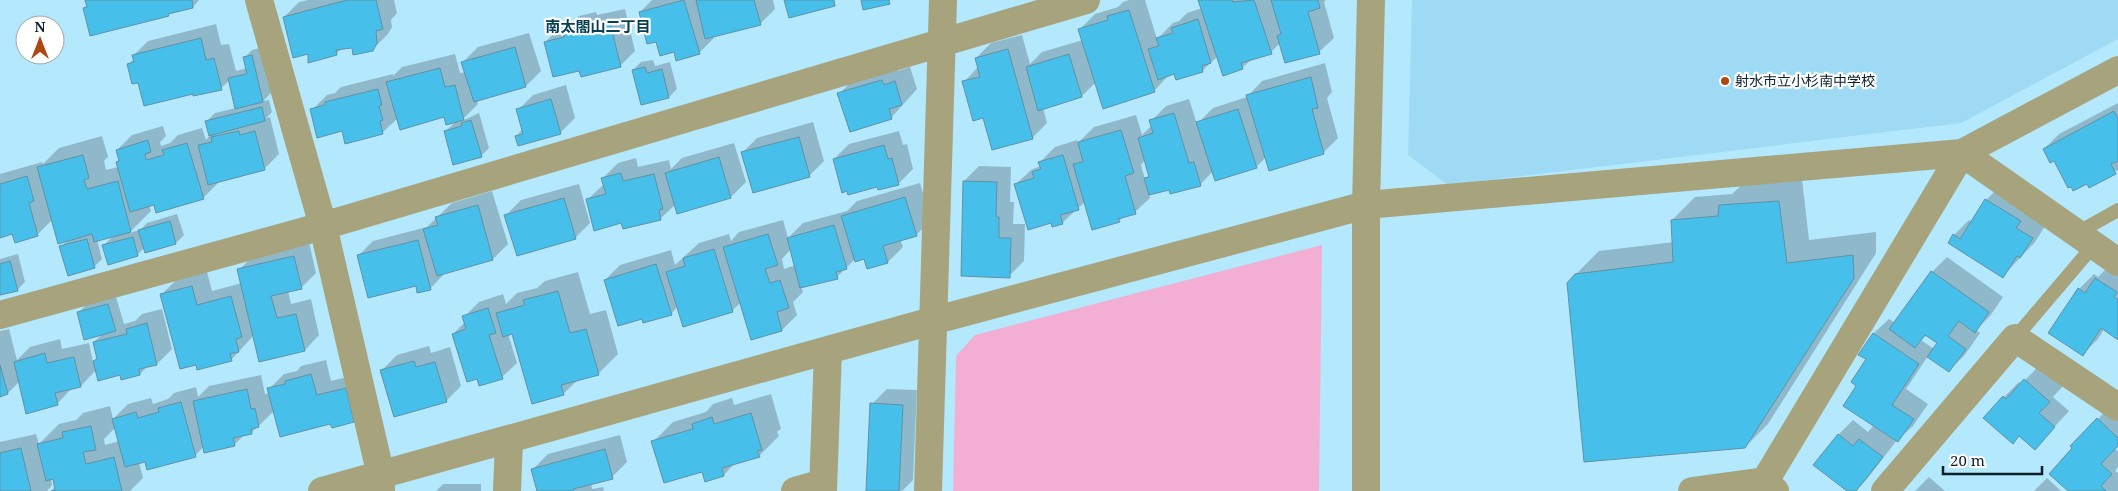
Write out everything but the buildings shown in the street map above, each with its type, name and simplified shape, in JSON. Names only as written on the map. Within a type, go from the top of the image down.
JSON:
[{"type":"street","points":[[259,0],[323,226],[381,483]]},
{"type":"street","points":[[928,491],[943,0]]},
{"type":"street","points":[[0,315],[323,226],[1086,0]]},
{"type":"street","points":[[1366,491],[1366,205],[1371,0]]},
{"type":"street","points":[[322,491],[381,483],[509,440],[932,321],[1366,205],[1962,153],[2118,70]]},
{"type":"street","points":[[1962,153],[2118,262]]},
{"type":"street","points":[[1692,491],[1770,486],[1962,153]]},
{"type":"street","points":[[1885,491],[2015,338],[2118,407]]},
{"type":"street","points":[[795,491],[823,487],[828,350]]},
{"type":"street","points":[[507,491],[509,440]]},
{"type":"lane","points":[[2015,338],[2086,239],[2118,210]]},
{"type":"shaded area","name":"射水市立小杉南中学校","points":[[1412,0],[2118,0],[2118,39],[1961,123],[1448,185],[1408,155]]},
{"type":"shaded area","points":[[1322,245],[1319,491],[953,491],[956,356],[975,335]]},
{"type":"place","name":"射水市立小杉南中学校","points":[[1725,81]]},
{"type":"district","name":"南太閤山二丁目","points":[[598,27]]}]
